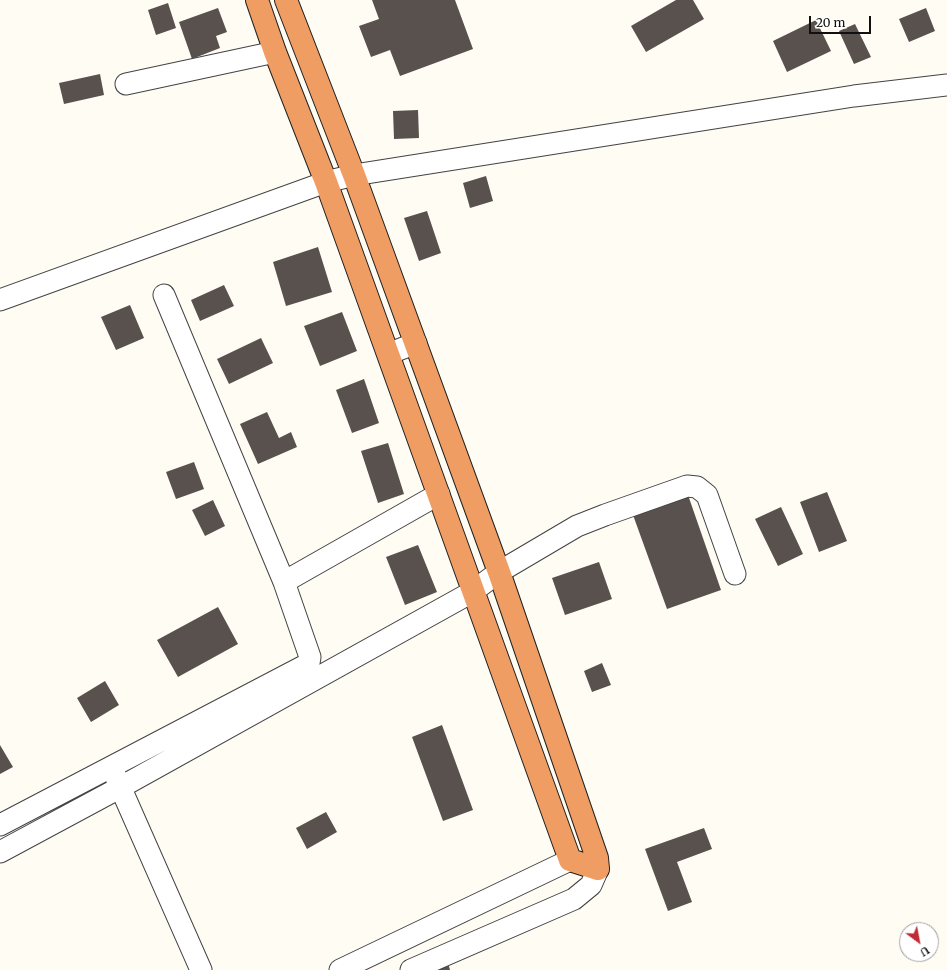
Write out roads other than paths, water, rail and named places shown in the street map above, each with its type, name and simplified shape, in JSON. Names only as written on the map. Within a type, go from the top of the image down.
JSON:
[{"type":"highway","points":[[257,0],[275,52],[326,182],[439,494],[472,592],[570,860],[598,869],[594,850],[499,572],[354,175],[286,0]]},
{"type":"street","points":[[126,84],[275,52]]},
{"type":"street","points":[[0,300],[326,182],[354,175],[854,96],[947,85]]},
{"type":"street","points":[[0,824],[111,768],[309,663],[310,658],[284,582],[164,295]]},
{"type":"street","points":[[388,354],[416,343]]},
{"type":"street","points":[[0,852],[121,787],[472,592],[499,572],[577,526],[605,515],[687,486],[697,487],[707,495],[735,574]]},
{"type":"street","points":[[284,582],[439,494]]},
{"type":"street","points":[[111,768],[121,787],[201,970]]},
{"type":"street","points":[[340,970],[570,860]]},
{"type":"street","points":[[411,970],[574,899],[591,886],[598,869]]}]
